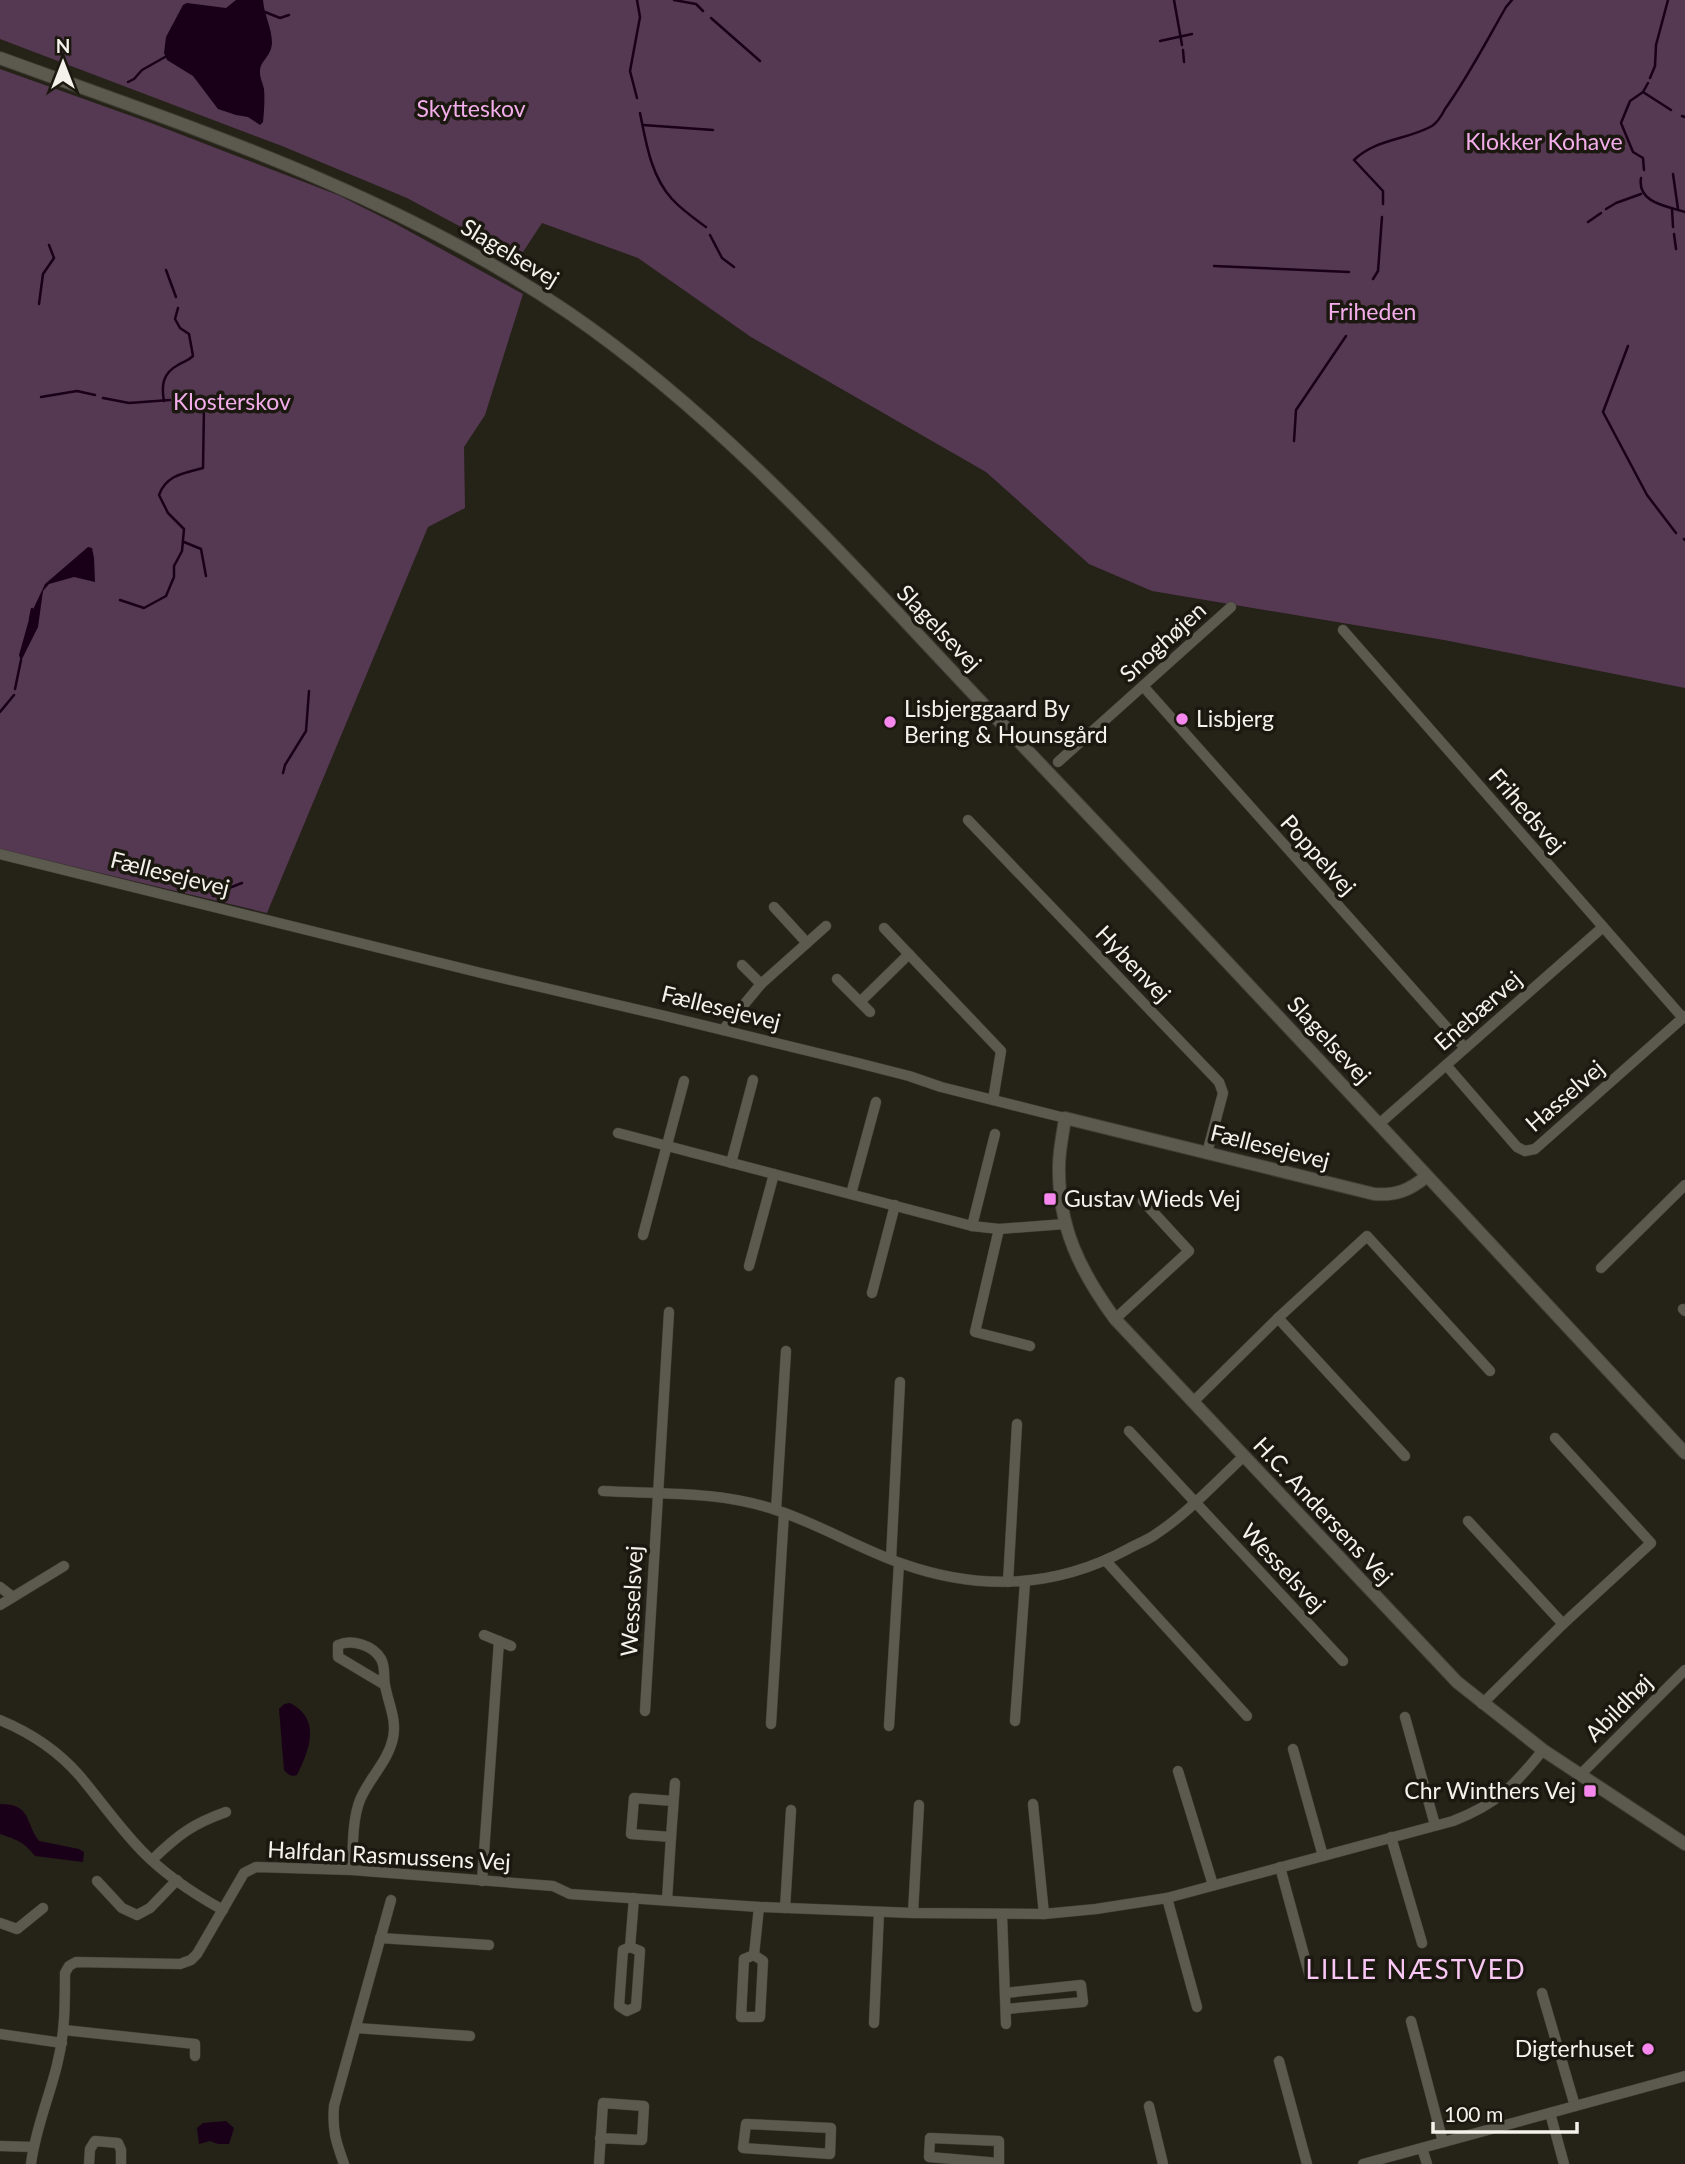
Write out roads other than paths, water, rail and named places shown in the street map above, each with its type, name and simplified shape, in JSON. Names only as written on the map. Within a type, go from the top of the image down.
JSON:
[{"type":"street","name":"Slagelsevej","points":[[0,58],[269,156],[434,232],[569,314],[635,362],[716,428],[778,489],[1379,1124],[1685,1453]]},
{"type":"street","name":"Snoghøjen","points":[[1058,762],[1231,607]]},
{"type":"street","name":"Frihedsvej","points":[[1343,630],[1684,1017]]},
{"type":"street","name":"Poppelvej","points":[[1143,686],[1465,1048]]},
{"type":"street","name":"Hybenvej","points":[[968,820],[1219,1082],[1223,1093],[1207,1153]]},
{"type":"street","name":"Fællesejevej","points":[[0,854],[723,1030],[1374,1194],[1398,1193],[1411,1188],[1427,1176]]},
{"type":"street","points":[[775,907],[807,943]]},
{"type":"street","points":[[723,1030],[761,984],[826,926]]},
{"type":"street","name":"Enebærvej","points":[[1379,1124],[1602,927]]},
{"type":"street","points":[[884,928],[1001,1051],[993,1100]]},
{"type":"street","points":[[860,1002],[909,954]]},
{"type":"street","points":[[742,965],[761,984]]},
{"type":"street","points":[[837,979],[870,1012]]},
{"type":"street","name":"Hasselvej","points":[[1446,1065],[1517,1147],[1525,1151],[1535,1149],[1684,1017]]},
{"type":"street","points":[[731,1163],[753,1080]]},
{"type":"street","points":[[643,1235],[684,1081]]},
{"type":"street","points":[[851,1194],[876,1102]]},
{"type":"street","name":"H.C. Andersens Vej","points":[[1065,1118],[1059,1164],[1065,1224],[1076,1256],[1092,1287],[1115,1319],[1435,1661],[1482,1704],[1543,1750],[1685,1844]]},
{"type":"street","points":[[618,1133],[972,1226],[999,1229],[1065,1224]]},
{"type":"street","points":[[972,1226],[995,1134]]},
{"type":"street","points":[[749,1266],[774,1174]]},
{"type":"street","points":[[1601,1268],[1683,1192]]},
{"type":"street","points":[[1115,1319],[1189,1251],[1143,1201]]},
{"type":"street","points":[[872,1293],[894,1205]]},
{"type":"street","points":[[999,1229],[975,1332],[1030,1346]]},
{"type":"street","points":[[1193,1402],[1278,1318],[1367,1237],[1490,1371]]},
{"type":"street","name":"Wesselsvej","points":[[645,1711],[670,1312]]},
{"type":"street","points":[[1278,1318],[1405,1456]]},
{"type":"street","points":[[771,1724],[786,1351]]},
{"type":"street","points":[[889,1726],[900,1382]]},
{"type":"street","points":[[1008,1582],[1017,1424]]},
{"type":"street","name":"Wesselsvej","points":[[1129,1431],[1343,1661]]},
{"type":"street","points":[[1482,1704],[1651,1543],[1555,1438]]},
{"type":"street","points":[[603,1491],[726,1497],[780,1511],[895,1561],[934,1574],[967,1580],[1025,1582],[1106,1561],[1156,1534],[1243,1457]]},
{"type":"street","points":[[1468,1521],[1563,1624]]},
{"type":"street","points":[[1106,1561],[1247,1716]]},
{"type":"street","points":[[0,1605],[64,1566]]},
{"type":"street","points":[[1015,1721],[1025,1582]]},
{"type":"street","points":[[0,1587],[13,1597]]},
{"type":"street","points":[[484,1635],[511,1646]]},
{"type":"street","points":[[482,1881],[499,1641]]},
{"type":"street","points":[[352,1870],[359,1803],[386,1759],[395,1727],[385,1685],[385,1671],[380,1658],[370,1648],[355,1642],[338,1645],[338,1657],[385,1685]]},
{"type":"street","name":"Abildhøj","points":[[1581,1774],[1685,1670]]},
{"type":"street","points":[[1405,1717],[1435,1825]]},
{"type":"street","points":[[0,1720],[48,1746],[78,1773],[117,1823],[152,1860],[204,1900],[223,1910]]},
{"type":"street","points":[[1293,1749],[1323,1856]]},
{"type":"street","name":"Halfdan Rasmussens Vej","points":[[31,2164],[33,2147],[62,2043],[65,1973],[69,1966],[75,1962],[180,1964],[191,1960],[244,1873],[256,1867],[352,1870],[553,1886],[570,1894],[759,1907],[913,1913],[1044,1914],[1167,1898],[1473,1813],[1492,1803],[1518,1782],[1543,1750]]},
{"type":"street","points":[[1178,1771],[1213,1885]]},
{"type":"street","points":[[667,1900],[674,1783]]},
{"type":"street","points":[[671,1837],[631,1834],[634,1798],[673,1801]]},
{"type":"street","points":[[1033,1804],[1044,1914]]},
{"type":"street","points":[[913,1913],[919,1805]]},
{"type":"street","points":[[785,1908],[791,1810]]},
{"type":"street","points":[[152,1860],[196,1823],[226,1812]]},
{"type":"street","points":[[1391,1837],[1422,1943]]},
{"type":"street","points":[[1280,1867],[1310,1977]]},
{"type":"street","points":[[97,1881],[122,1908],[137,1915],[149,1908],[177,1880]]},
{"type":"street","points":[[630,1947],[634,1898]]},
{"type":"street","points":[[1167,1898],[1197,2007]]},
{"type":"street","points":[[344,2164],[332,2125],[334,2106],[391,1900]]},
{"type":"street","points":[[754,1955],[759,1907]]},
{"type":"street","points":[[0,1923],[17,1928],[43,1908]]},
{"type":"street","points":[[874,2022],[879,1912]]},
{"type":"street","points":[[1002,1915],[1006,2024]]},
{"type":"street","points":[[380,1938],[489,1945]]},
{"type":"street","points":[[630,1947],[640,1951],[636,2007],[627,2011],[618,2007],[623,1950],[630,1947]]},
{"type":"street","points":[[754,1955],[763,1961],[760,2017],[741,2017],[744,1959],[754,1955]]},
{"type":"street","points":[[1005,1993],[1081,1985],[1083,2002],[1006,2009]]},
{"type":"street","points":[[1542,1993],[1575,2106]]},
{"type":"street","points":[[1411,2021],[1443,2142]]},
{"type":"street","points":[[356,2028],[470,2036]]},
{"type":"street","points":[[64,2030],[195,2044],[195,2056]]},
{"type":"street","points":[[0,2034],[62,2043]]},
{"type":"street","points":[[1279,2061],[1307,2164]]},
{"type":"street","points":[[1363,2164],[1685,2076]]},
{"type":"street","points":[[598,2164],[600,2138],[603,2103],[644,2106],[642,2140],[600,2138]]},
{"type":"street","points":[[1149,2106],[1163,2164]]},
{"type":"street","points":[[1550,2113],[1564,2164]]},
{"type":"street","points":[[746,2124],[831,2128],[830,2154],[786,2151],[743,2148],[746,2124]]},
{"type":"street","points":[[930,2138],[999,2141],[999,2163],[929,2157],[930,2138]]},
{"type":"street","points":[[89,2164],[90,2149],[95,2141],[118,2143],[121,2164]]},
{"type":"street","points":[[0,2146],[33,2147]]},
{"type":"street","points":[[1422,2148],[1427,2164]]},
{"type":"street","points":[[785,2164],[786,2151]]},
{"type":"waterway","points":[[637,0],[640,17],[630,71],[637,98]]},
{"type":"waterway","points":[[674,0],[696,4],[703,11]]},
{"type":"waterway","points":[[1174,0],[1182,45]]},
{"type":"waterway","points":[[1383,204],[1383,191],[1354,160],[1372,148],[1422,131],[1436,122],[1512,0]]},
{"type":"waterway","points":[[1650,78],[1655,66],[1656,45],[1668,0]]},
{"type":"waterway","points":[[265,12],[280,18],[289,15]]},
{"type":"waterway","points":[[711,18],[760,61]]},
{"type":"waterway","points":[[1160,41],[1192,34]]},
{"type":"waterway","points":[[1183,50],[1184,62]]},
{"type":"waterway","points":[[128,82],[142,70],[165,57]]},
{"type":"waterway","points":[[1643,92],[1648,83]]},
{"type":"waterway","points":[[1644,170],[1643,158],[1633,152],[1621,123],[1630,101],[1643,92],[1671,110]]},
{"type":"waterway","points":[[640,113],[650,159],[659,180],[676,203],[706,227]]},
{"type":"waterway","points":[[643,125],[713,130]]},
{"type":"waterway","points":[[1673,174],[1678,209]]},
{"type":"waterway","points":[[1641,178],[1641,186],[1648,198],[1685,212]]},
{"type":"waterway","points":[[1606,209],[1641,194]]},
{"type":"waterway","points":[[1672,209],[1673,227]]},
{"type":"waterway","points":[[1588,222],[1601,213]]},
{"type":"waterway","points":[[1373,279],[1378,271],[1382,217]]},
{"type":"waterway","points":[[1674,234],[1676,249]]},
{"type":"waterway","points":[[710,235],[722,258],[734,267]]},
{"type":"waterway","points":[[39,304],[43,274],[54,258],[49,245]]},
{"type":"waterway","points":[[1214,266],[1349,272]]},
{"type":"waterway","points":[[166,270],[176,297]]},
{"type":"waterway","points":[[164,401],[163,385],[166,376],[173,368],[193,356],[189,334],[180,328],[175,319],[178,308]]},
{"type":"waterway","points":[[1294,441],[1296,410],[1346,336]]},
{"type":"waterway","points":[[1628,346],[1603,412],[1647,495],[1676,533]]},
{"type":"waterway","points":[[41,397],[77,391],[95,395]]},
{"type":"waterway","points":[[103,398],[129,403],[170,400]]},
{"type":"waterway","points":[[120,600],[144,608],[166,596],[174,577],[174,566],[182,551],[184,529],[168,513],[159,495],[171,479],[203,468],[204,406],[178,400]]},
{"type":"waterway","points":[[184,542],[201,549],[206,576]]},
{"type":"waterway","points":[[30,619],[32,609]]},
{"type":"waterway","points":[[15,689],[21,660]]},
{"type":"waterway","points":[[283,773],[306,731],[309,691]]},
{"type":"waterway","points":[[0,712],[14,695]]},
{"type":"waterway","points":[[213,896],[242,883]]},
{"type":"place","name":"Lisbjerg","points":[[1182,719]]},
{"type":"place","name":"Lisbjerggaard By Bering & Hounsgård","points":[[890,722]]},
{"type":"place","name":"Gustav Wieds Vej","points":[[1050,1199]]},
{"type":"place","name":"Chr Winthers Vej","points":[[1590,1791]]},
{"type":"place","name":"Digterhuset","points":[[1648,2049]]},
{"type":"district","name":"LILLE NÆSTVED","points":[[1416,1970]]},
{"type":"park label","name":"Skytteskov","points":[[471,109]]},
{"type":"park label","name":"Klokker Kohave","points":[[1544,142]]},
{"type":"park label","name":"Friheden","points":[[1372,312]]},
{"type":"park label","name":"Klosterskov","points":[[232,402]]}]
